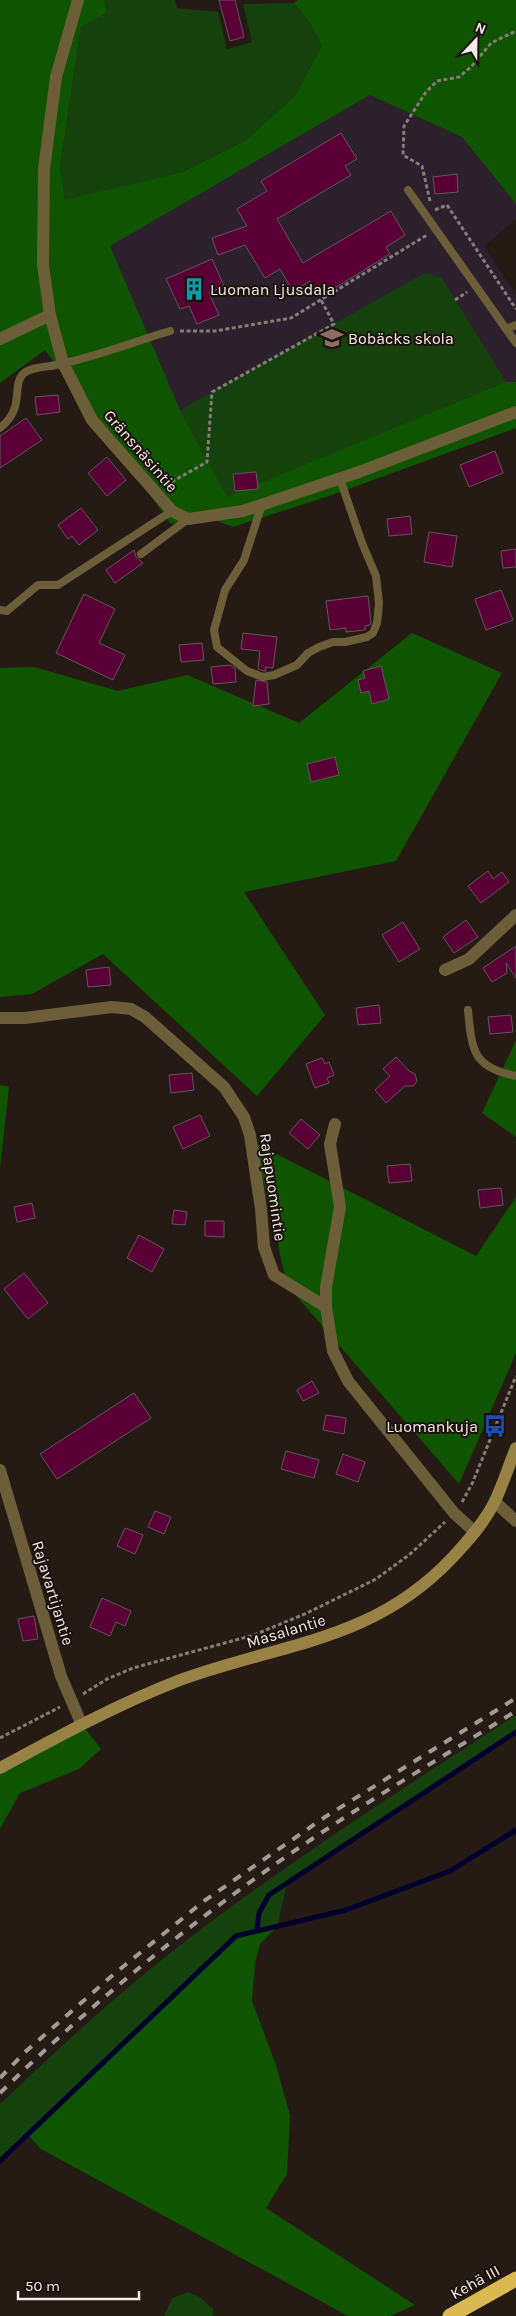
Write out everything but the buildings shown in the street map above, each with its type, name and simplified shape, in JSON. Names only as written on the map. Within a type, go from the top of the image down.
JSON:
[{"type":"highway","name":"Kehä III","points":[[450,2316],[516,2279]]},
{"type":"street","name":"Gränsnäsintie","points":[[78,0],[56,77],[44,169],[43,265],[50,315],[63,363],[92,420],[115,449],[172,510],[188,519]]},
{"type":"street","points":[[0,339],[50,315]]},
{"type":"street","points":[[188,519],[243,511],[340,479],[516,412]]},
{"type":"street","points":[[445,970],[469,959],[516,915]]},
{"type":"street","name":"Rajapuomintie","points":[[0,1018],[25,1018],[122,1007],[138,1012],[151,1022],[224,1087],[244,1117],[250,1135],[261,1210],[264,1246],[274,1275],[326,1308]]},
{"type":"street","points":[[335,1124],[330,1144],[340,1206],[326,1287],[326,1308],[333,1351],[348,1381],[454,1513],[475,1532]]},
{"type":"street","name":"Masalantie","points":[[0,1768],[81,1723],[180,1680],[334,1634],[362,1623],[395,1606],[420,1590],[449,1562],[475,1532],[495,1502],[516,1448]]},
{"type":"street","name":"Rajavartijantie","points":[[0,1470],[61,1676],[81,1723]]},
{"type":"street","points":[[495,1502],[516,1521]]},
{"type":"lane","points":[[408,190],[427,213],[436,230],[516,343]]},
{"type":"lane","points":[[506,329],[516,324]]},
{"type":"lane","points":[[0,428],[13,415],[22,375],[29,370],[63,363],[170,331]]},
{"type":"lane","points":[[262,504],[244,560],[225,590],[214,630],[217,647],[247,671],[263,677],[274,676],[298,666],[308,654],[319,646],[367,637],[373,633],[377,623],[379,603],[376,576],[362,543],[340,479]]},
{"type":"lane","points":[[0,610],[7,611],[38,585],[58,585],[172,510]]},
{"type":"lane","points":[[141,554],[188,519]]},
{"type":"lane","points":[[468,1010],[471,1040],[477,1056],[495,1072],[516,1076]]},
{"type":"path","points":[[427,213],[430,198],[422,166],[403,155],[404,126],[426,92],[437,81],[459,77],[471,67],[491,43],[516,31]]},
{"type":"path","points":[[427,213],[447,205],[516,309]]},
{"type":"path","points":[[170,331],[215,331],[292,318],[436,230]]},
{"type":"path","points":[[155,491],[207,462],[212,392],[334,324],[322,300]]},
{"type":"path","points":[[0,1738],[72,1701],[116,1675],[133,1668],[254,1635],[307,1613],[376,1579],[409,1555],[454,1513],[472,1484],[516,1376]]},
{"type":"shaded area","name":"Bobäcks skola","points":[[370,95],[462,137],[516,204],[516,219],[484,246],[516,295],[516,382],[506,382],[227,498],[180,410],[109,245]]},
{"type":"green space","points":[[0,0],[104,0],[107,13],[81,27],[60,167],[65,200],[182,172],[246,140],[295,96],[322,45],[309,22],[294,3],[298,0],[516,0],[516,204],[462,137],[370,95],[110,246],[180,410],[227,497],[506,382],[516,382],[516,428],[332,495],[233,527],[207,517],[171,524],[45,350],[0,383]]},
{"type":"green space","points":[[104,0],[175,0],[177,8],[218,12],[227,49],[252,42],[243,4],[294,3],[309,22],[322,45],[295,96],[246,140],[182,172],[65,201],[60,167],[81,27],[107,13]]},
{"type":"green space","points":[[425,273],[442,278],[506,382],[227,498],[180,410]]},
{"type":"green space","points":[[412,633],[502,673],[396,861],[244,892],[325,1015],[257,1096],[103,954],[32,994],[0,997],[0,668],[34,667],[118,691],[187,675],[299,723]]},
{"type":"green space","points":[[516,1040],[516,1137],[482,1113]]},
{"type":"green space","points":[[0,1085],[9,1087],[0,1169]]},
{"type":"green space","points":[[255,1143],[476,1256],[516,1197],[516,1353],[459,1484],[287,1285]]},
{"type":"green space","points":[[516,1715],[516,1732],[287,1884],[277,1927],[236,1936],[0,2161],[0,2104],[110,2003],[179,1946],[261,1885],[345,1827]]},
{"type":"green space","points":[[81,1723],[101,1749],[79,1769],[20,1793],[0,1829],[0,1768]]},
{"type":"green space","points":[[277,1927],[260,1944],[255,1963],[252,2001],[276,2065],[290,2115],[287,2174],[266,2208],[415,2305],[390,2316],[348,2316],[41,2149],[28,2135],[236,1936]]},
{"type":"green space","points":[[188,2292],[200,2297],[213,2309],[213,2316],[164,2316],[172,2298]]},
{"type":"waterway","points":[[257,1931],[259,1913],[269,1895],[516,1732]]},
{"type":"waterway","points":[[0,2161],[236,1936],[346,1910],[450,1871],[516,1830]]},
{"type":"railway","points":[[0,2078],[24,2053],[114,1974],[204,1901],[325,1817],[516,1698]]},
{"type":"railway","points":[[0,2093],[38,2056],[118,1985],[245,1886],[333,1825],[516,1711]]},
{"type":"place","name":"Luoman Ljusdala","points":[[194,289]]},
{"type":"place","name":"Bobäcks skola","points":[[332,338]]},
{"type":"place","name":"Luomankuja","points":[[495,1426]]}]
